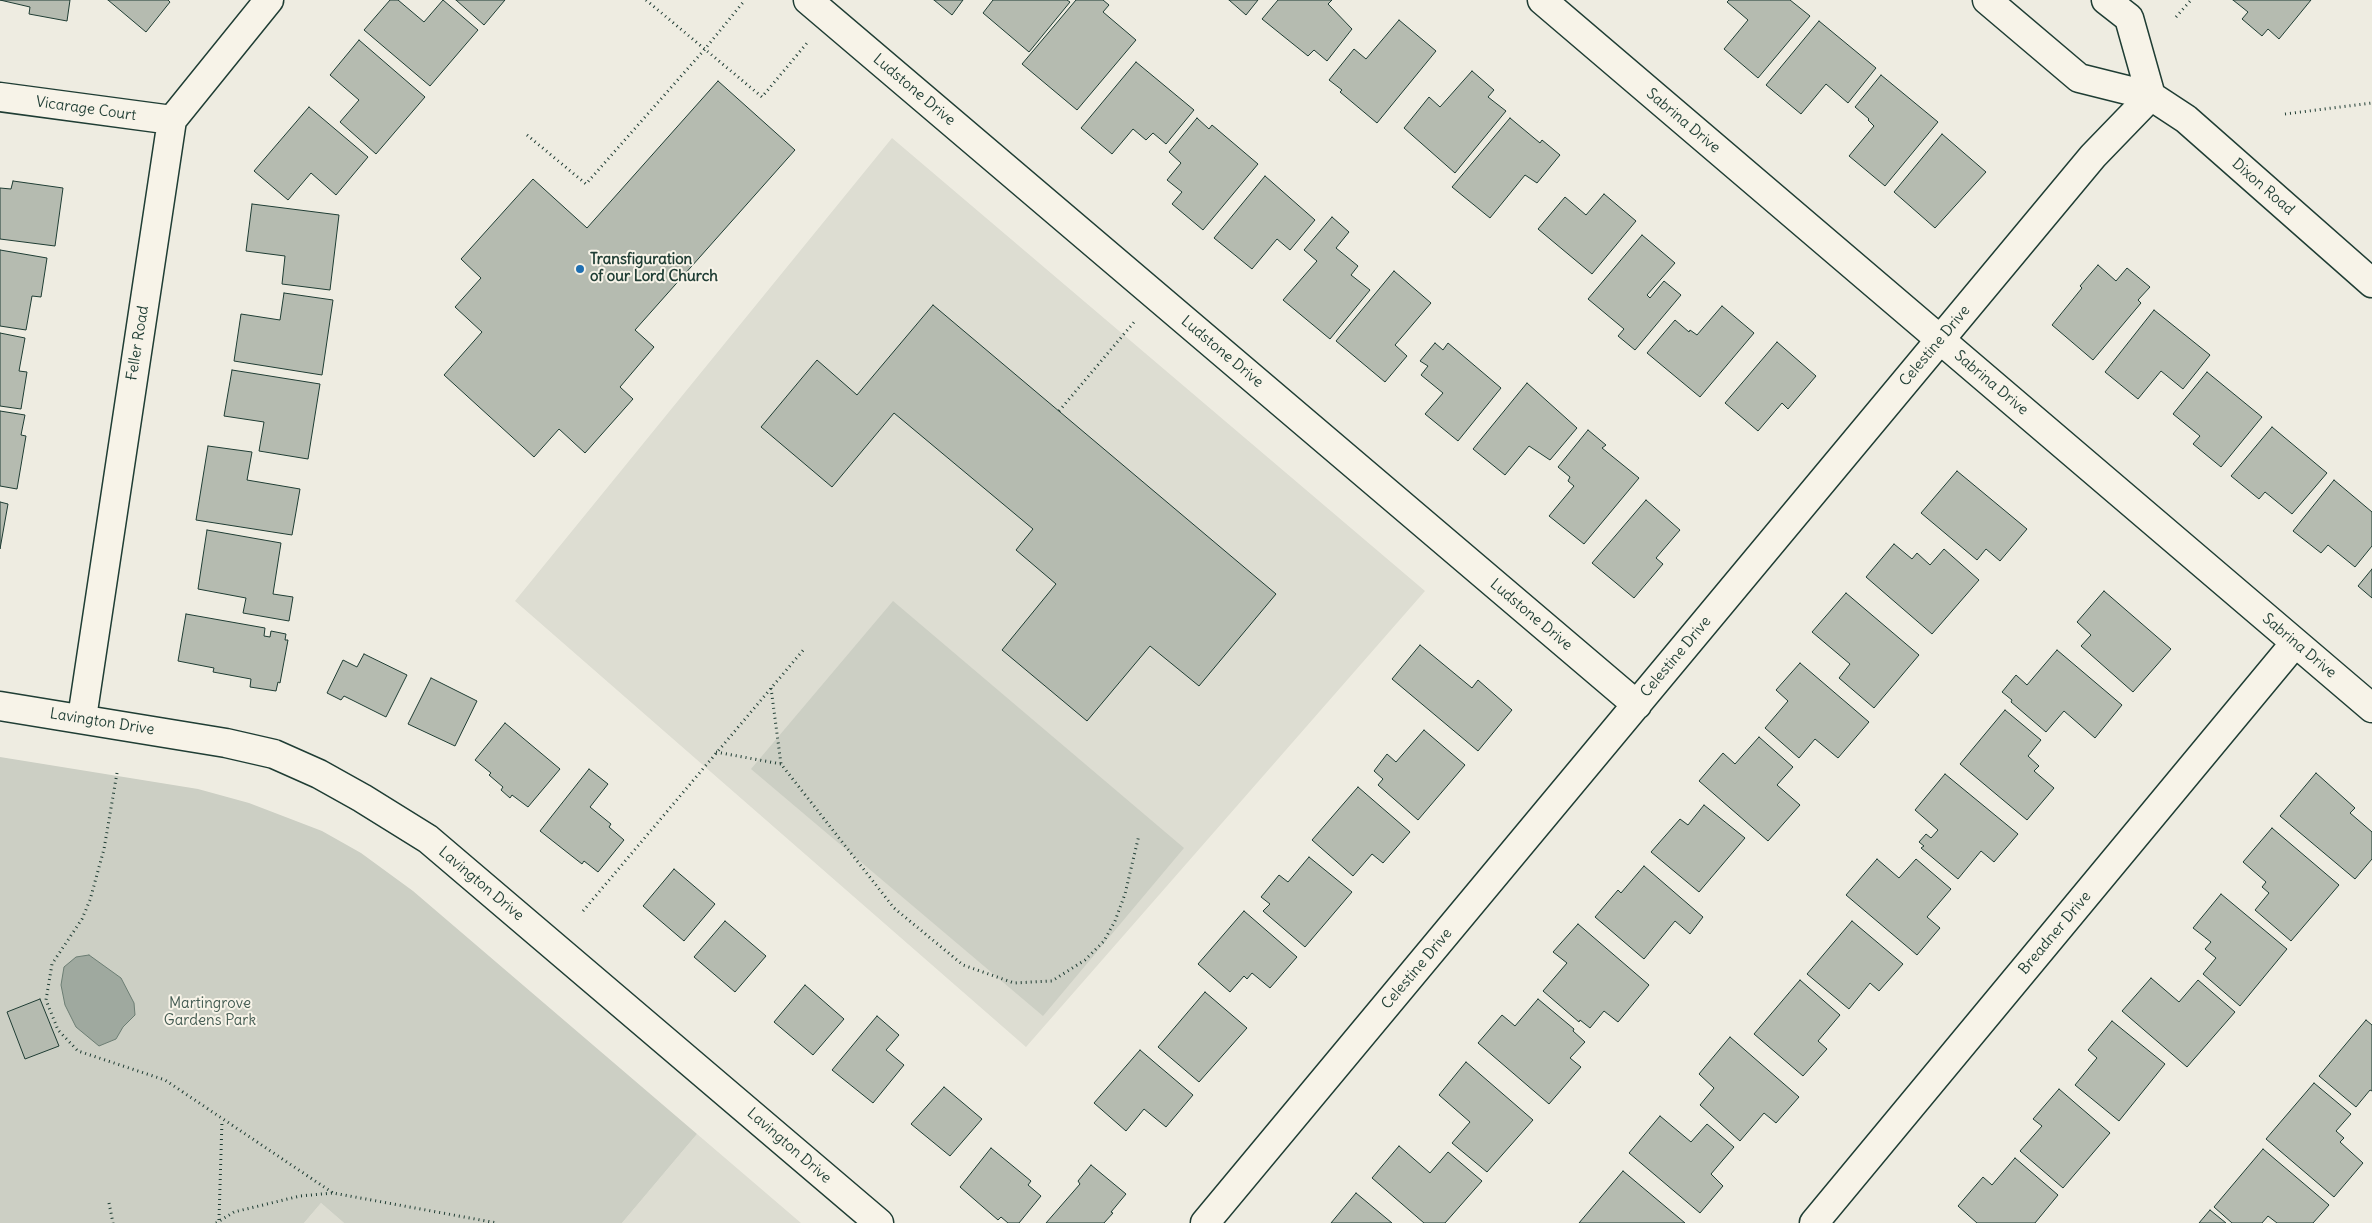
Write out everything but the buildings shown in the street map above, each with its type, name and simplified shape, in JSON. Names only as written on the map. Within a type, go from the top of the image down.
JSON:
[{"type":"street","points":[[172,120],[269,0]]},
{"type":"street","name":"Ludstone Drive","points":[[808,0],[1637,705]]},
{"type":"street","name":"Sabrina Drive","points":[[1542,0],[2372,708]]},
{"type":"street","name":"Dixon Road","points":[[1987,0],[2079,78],[2152,96],[2186,119],[2372,283]]},
{"type":"street","points":[[2106,0],[2128,18],[2152,96]]},
{"type":"street","name":"Vicarage Court","points":[[0,96],[172,120]]},
{"type":"street","name":"Celestine Drive","points":[[1206,1223],[2093,156],[2152,96]]},
{"type":"street","name":"Feller Road","points":[[82,718],[172,120]]},
{"type":"street","name":"Breadner Drive","points":[[1814,1223],[2295,643]]},
{"type":"street","name":"Lavington Drive","points":[[0,706],[226,743],[274,754],[320,774],[428,838],[879,1223]]},
{"type":"path","points":[[646,0],[762,97],[829,18]]},
{"type":"path","points":[[527,135],[586,184],[705,50],[745,0]]},
{"type":"path","points":[[2176,18],[2192,0]]},
{"type":"path","points":[[2285,114],[2372,103]]},
{"type":"path","points":[[1059,411],[1156,296]]},
{"type":"path","points":[[583,911],[805,648]]},
{"type":"path","points":[[771,688],[781,764],[894,908],[963,965],[1014,983],[1052,981],[1085,960],[1104,941],[1115,921],[1125,894],[1139,835]]},
{"type":"path","points":[[716,752],[781,764]]},
{"type":"path","points":[[117,772],[95,885],[82,919],[52,964],[46,1000],[58,1030],[78,1051],[164,1080],[333,1193]]},
{"type":"path","points":[[218,1222],[222,1119]]},
{"type":"path","points":[[218,1222],[234,1212],[300,1196],[333,1193],[497,1223]]},
{"type":"path","points":[[109,1203],[113,1223]]},
{"type":"shaded area","points":[[892,138],[1425,591],[1026,1047],[515,601]]},
{"type":"shaded area","points":[[89,955],[121,978],[134,1003],[135,1015],[123,1027],[116,1039],[99,1046],[76,1027],[65,1005],[61,985],[64,967],[76,957]]},
{"type":"shaded area","points":[[697,1134],[801,1223],[622,1223]]},
{"type":"shaded area","points":[[321,1203],[344,1223],[304,1223]]},
{"type":"green space","points":[[893,601],[1184,848],[1043,1016],[751,769]]},
{"type":"green space","name":"Martingrove Gardens Park","points":[[0,757],[198,789],[249,803],[322,831],[361,853],[413,891],[697,1134],[622,1223],[344,1223],[321,1203],[304,1223],[0,1223]]},
{"type":"place","name":"Transfiguration of our Lord Church","points":[[580,269]]}]
